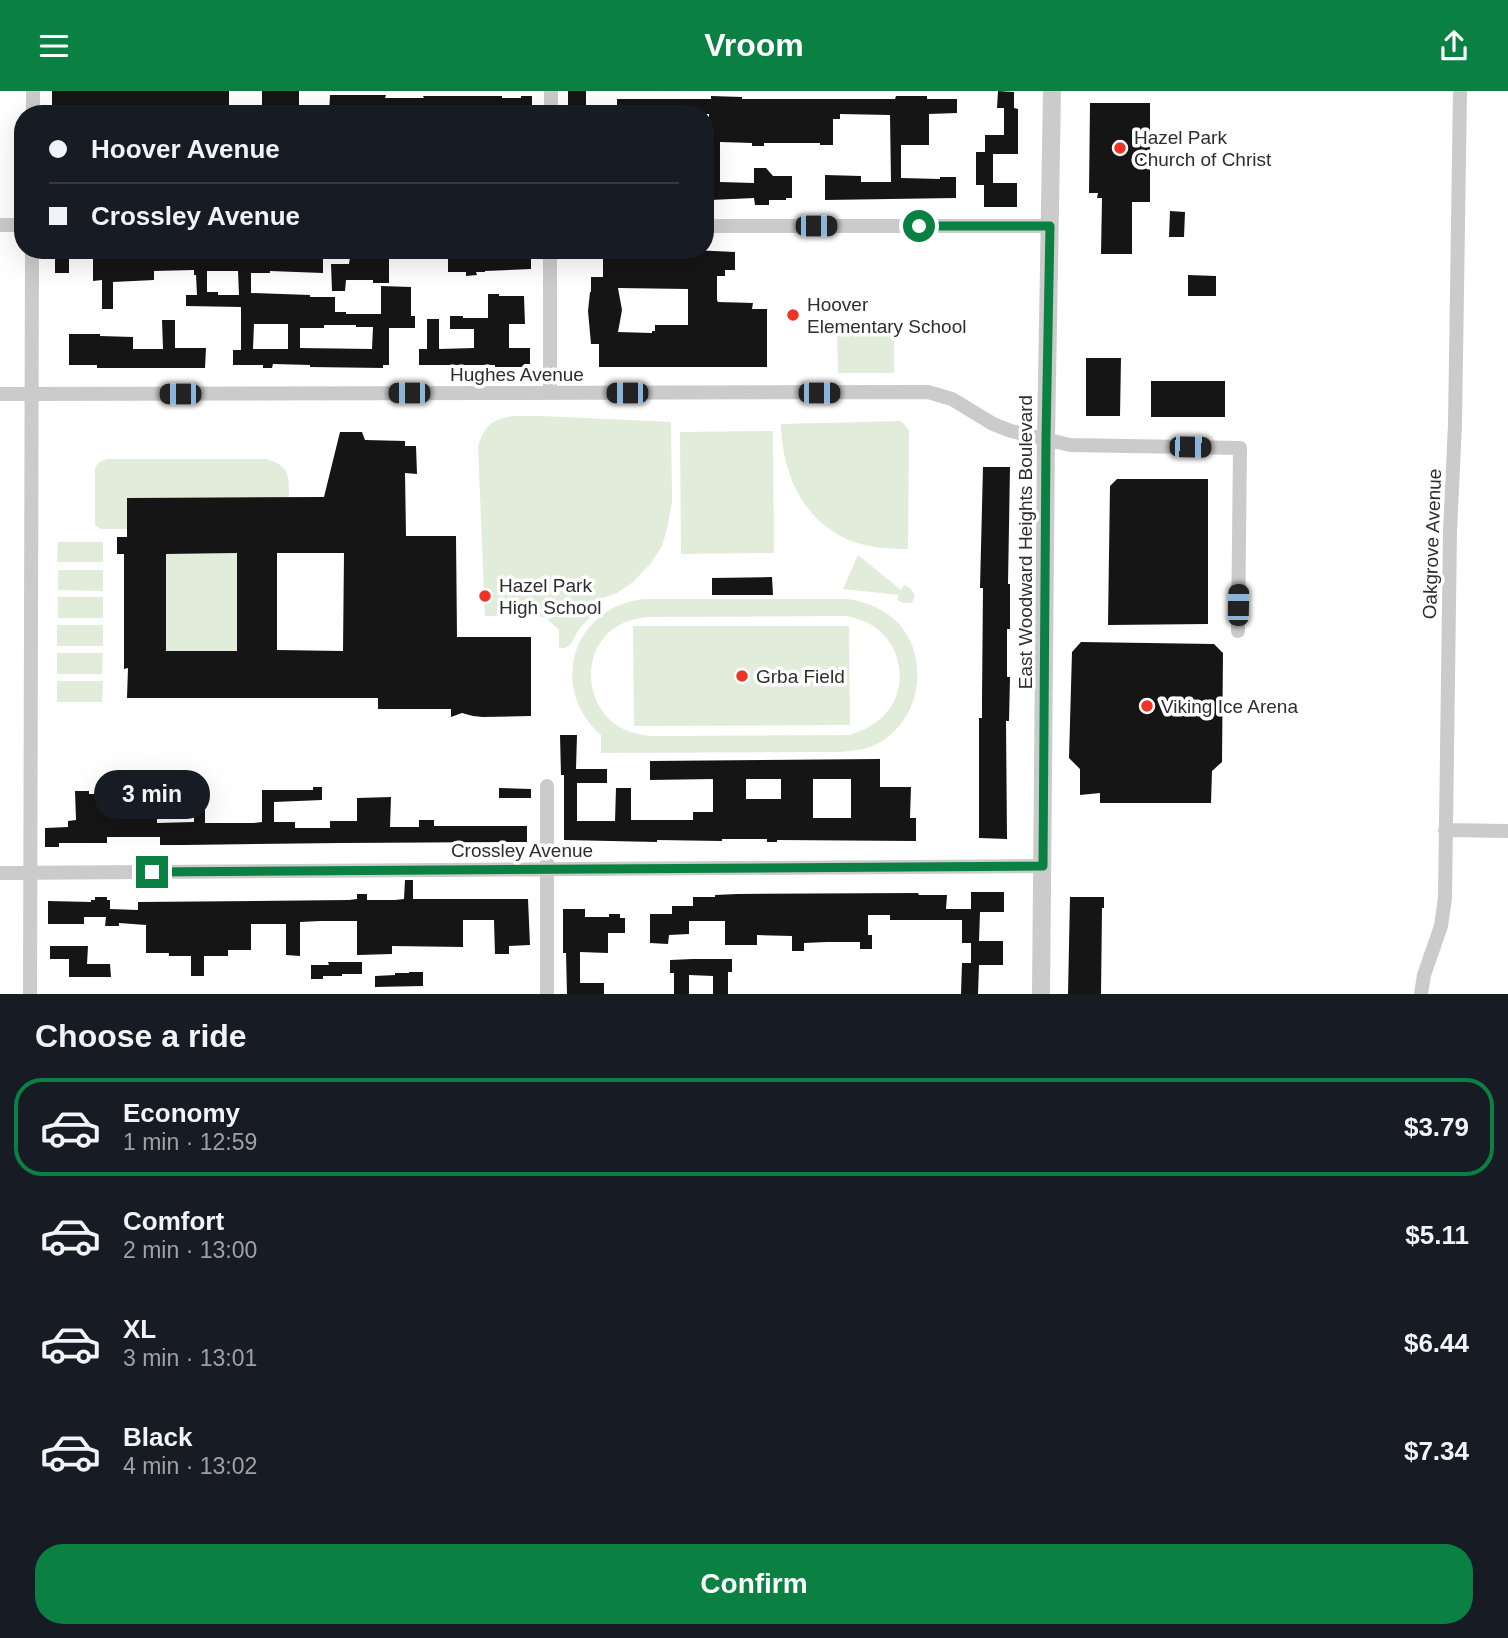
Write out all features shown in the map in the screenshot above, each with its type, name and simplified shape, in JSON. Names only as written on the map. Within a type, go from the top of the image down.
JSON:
[{"type":"street","name":"East Woodward Heights Boulevard","points":[[1041,994],[1052,91]]},
{"type":"street","name":"Oakgrove Avenue","points":[[1421,994],[1424,975],[1444,911],[1460,91]]},
{"type":"street","points":[[714,226],[1050,226]]},
{"type":"street","points":[[30,994],[32,259]]},
{"type":"street","points":[[550,259],[550,393]]},
{"type":"street","name":"Hughes Avenue","points":[[0,394],[928,392],[952,399],[1002,428],[1070,445],[1240,449],[1237,631]]},
{"type":"street","points":[[547,786],[547,994]]},
{"type":"street","points":[[1445,830],[1508,831]]},
{"type":"street","name":"Crossley Avenue","points":[[0,873],[1043,866]]},
{"type":"green space","points":[[881,323],[894,324],[894,373],[838,373],[837,328],[868,329]]},
{"type":"green space","points":[[512,416],[671,422],[672,501],[662,546],[633,582],[617,593],[547,617],[485,616],[478,446],[483,433],[490,425],[499,419]]},
{"type":"green space","points":[[901,421],[909,430],[908,549],[868,546],[837,534],[809,510],[799,495],[786,461],[781,424]]},
{"type":"green space","points":[[773,431],[774,553],[681,554],[680,432]]},
{"type":"green space","points":[[107,459],[267,459],[280,465],[287,473],[289,497],[128,498],[127,529],[101,529],[95,525],[95,469],[98,463]]},
{"type":"green space","points":[[58,542],[103,542],[103,562],[57,562]]},
{"type":"green space","points":[[237,553],[237,651],[166,651],[166,554]]},
{"type":"green space","points":[[858,555],[901,590],[904,585],[910,588],[915,595],[912,603],[897,600],[899,595],[843,589]]},
{"type":"green space","points":[[58,570],[103,570],[103,591],[58,590]]},
{"type":"green space","points":[[58,597],[103,597],[103,618],[58,618]]},
{"type":"green space","points":[[643,599],[847,599],[869,604],[894,619],[909,639],[917,672],[911,706],[892,734],[877,744],[854,751],[601,753],[601,735],[585,716],[575,695],[572,674],[576,653],[585,634],[599,617],[619,605]],"holes":[[[845,616],[869,623],[885,636],[896,656],[900,679],[894,702],[887,712],[870,726],[850,735],[649,736],[618,726],[607,717],[593,692],[592,665],[596,651],[613,629],[630,620],[649,617]]]},
{"type":"green space","points":[[589,606],[595,612],[579,629],[571,644],[559,648],[559,630],[547,619]]},
{"type":"green space","points":[[57,625],[103,625],[103,646],[57,646]]},
{"type":"green space","name":"Grba Field","points":[[633,626],[849,626],[850,725],[634,726]]},
{"type":"green space","points":[[57,653],[103,653],[102,674],[57,674]]},
{"type":"green space","points":[[57,681],[103,681],[102,702],[57,702]]},
{"type":"building","points":[[52,91],[229,91],[229,105],[52,105]]},
{"type":"building","points":[[262,91],[299,91],[299,105],[262,105]]},
{"type":"building","points":[[568,91],[586,91],[586,105],[568,105]]},
{"type":"building","points":[[998,91],[1014,92],[1014,108],[1018,109],[1018,154],[993,154],[993,183],[1017,183],[1017,207],[984,207],[984,185],[976,185],[976,152],[985,152],[985,135],[1004,135],[1004,108],[997,108]]},
{"type":"building","points":[[330,95],[386,95],[385,98],[532,96],[532,105],[329,105]]},
{"type":"building","points":[[711,96],[742,99],[895,99],[896,96],[927,96],[927,99],[957,99],[957,113],[929,114],[929,145],[901,145],[901,178],[956,177],[956,198],[825,200],[825,175],[861,176],[861,182],[891,182],[890,115],[840,114],[840,119],[833,119],[833,145],[764,143],[764,146],[752,146],[752,143],[720,142],[720,182],[754,183],[754,168],[766,168],[773,176],[792,176],[792,198],[769,200],[769,205],[755,205],[754,198],[714,200],[714,105],[617,105],[617,99],[711,99]]},
{"type":"building","name":"Hazel Park Church of Christ","points":[[1090,103],[1150,103],[1150,202],[1132,202],[1132,254],[1101,254],[1102,198],[1097,198],[1098,193],[1089,193]]},
{"type":"building","points":[[1170,211],[1185,212],[1184,237],[1169,237]]},
{"type":"building","points":[[714,251],[735,252],[735,270],[725,270],[725,276],[717,276],[717,300],[753,303],[752,309],[767,309],[767,367],[599,367],[599,344],[591,344],[588,311],[591,277],[603,277],[603,259],[714,259]],"holes":[[[618,288],[688,289],[688,325],[655,325],[655,331],[652,333],[618,332],[622,310]]]},
{"type":"building","points":[[55,259],[69,259],[69,273],[55,273]]},
{"type":"building","points":[[93,259],[323,259],[323,273],[251,273],[251,293],[335,297],[335,312],[381,314],[381,286],[411,287],[411,316],[415,316],[415,328],[389,328],[389,365],[383,365],[383,368],[273,364],[272,368],[263,368],[263,365],[233,365],[233,350],[241,350],[241,307],[186,306],[186,295],[197,295],[194,270],[154,271],[154,280],[113,282],[113,309],[102,309],[102,280],[93,281]],"holes":[[[207,271],[238,271],[239,295],[207,292]],[[254,324],[288,324],[288,349],[253,349]],[[324,325],[373,327],[372,349],[300,348],[300,328],[324,328]]]},
{"type":"building","points":[[350,259],[389,259],[389,283],[346,280],[345,291],[332,291],[331,264],[349,264]]},
{"type":"building","points":[[448,259],[531,259],[531,269],[485,271],[466,276],[466,272],[448,272]]},
{"type":"building","points":[[1188,275],[1216,276],[1216,296],[1188,296]]},
{"type":"building","points":[[488,294],[524,296],[525,324],[509,324],[509,348],[530,348],[530,364],[524,364],[524,367],[419,365],[419,349],[427,349],[427,319],[439,319],[439,349],[474,348],[474,329],[450,329],[450,316],[488,318]]},
{"type":"building","points":[[162,320],[175,320],[175,348],[206,348],[205,368],[97,368],[97,365],[69,365],[69,334],[133,337],[133,349],[163,349]]},
{"type":"building","points":[[1086,358],[1121,358],[1120,416],[1086,416]]},
{"type":"building","points":[[1151,381],[1225,381],[1225,417],[1151,417]]},
{"type":"building","points":[[340,432],[362,432],[365,440],[405,441],[405,446],[416,446],[417,474],[405,473],[406,536],[456,536],[457,637],[531,637],[531,716],[483,717],[462,713],[451,717],[451,709],[378,709],[378,698],[127,698],[128,668],[124,669],[124,554],[117,554],[117,537],[127,537],[127,498],[324,497]],"holes":[[[237,553],[237,651],[166,651],[166,554]],[[277,553],[344,553],[343,651],[277,650]]]},
{"type":"building","points":[[983,467],[1010,467],[1007,839],[979,838]]},
{"type":"building","points":[[1117,479],[1208,479],[1208,624],[1108,625],[1110,486]]},
{"type":"building","points":[[772,577],[773,595],[712,595],[712,578]]},
{"type":"building","name":"Viking Ice Arena","points":[[1081,642],[1214,644],[1223,653],[1222,762],[1212,771],[1211,803],[1100,803],[1100,793],[1080,795],[1080,769],[1069,758],[1072,652]]},
{"type":"building","points":[[560,735],[577,735],[576,769],[607,769],[607,783],[577,783],[577,821],[615,821],[616,788],[631,788],[631,820],[693,820],[693,812],[713,812],[713,779],[650,780],[650,761],[880,759],[880,787],[911,787],[910,818],[916,818],[916,841],[564,840],[564,775],[561,775]],"holes":[[[746,779],[781,779],[781,799],[746,799]],[[813,779],[851,779],[851,818],[813,818]]]},
{"type":"building","points":[[313,787],[322,787],[322,800],[274,802],[274,822],[295,822],[295,828],[330,828],[330,821],[357,821],[357,798],[391,797],[390,827],[419,827],[419,820],[434,820],[434,826],[527,826],[527,842],[160,845],[160,837],[107,837],[107,843],[59,843],[59,847],[45,847],[45,828],[68,827],[68,821],[76,820],[75,791],[112,794],[112,808],[142,808],[142,818],[157,818],[157,823],[194,822],[194,790],[205,790],[205,823],[253,823],[262,822],[262,790],[313,790]]},
{"type":"building","points":[[499,788],[531,789],[531,798],[499,798]]},
{"type":"building","points":[[405,880],[413,880],[413,899],[528,899],[530,945],[509,946],[509,954],[495,954],[494,920],[463,920],[463,947],[392,946],[392,954],[357,955],[357,921],[320,921],[300,922],[300,956],[286,955],[286,924],[251,924],[251,950],[228,950],[228,956],[204,956],[204,976],[191,976],[191,956],[146,953],[146,925],[119,923],[119,926],[105,926],[106,917],[84,917],[84,924],[48,924],[48,901],[91,902],[95,897],[107,897],[107,900],[110,900],[110,909],[138,910],[138,902],[349,900],[357,899],[357,894],[367,894],[367,900],[395,900],[404,899]]},
{"type":"building","points":[[971,892],[1004,892],[1004,912],[980,912],[979,941],[1003,941],[1003,965],[979,965],[978,994],[961,994],[962,963],[971,963],[971,943],[962,943],[962,920],[890,920],[890,915],[868,915],[868,935],[872,935],[872,949],[860,949],[860,942],[827,942],[804,943],[804,951],[792,951],[792,936],[757,935],[757,945],[725,945],[725,921],[689,921],[689,934],[669,935],[668,944],[650,943],[650,914],[672,914],[672,906],[693,906],[693,897],[737,894],[918,893],[947,895],[946,909],[971,909]]},
{"type":"building","points":[[1070,897],[1104,897],[1101,994],[1068,994]]},
{"type":"building","points":[[563,909],[585,909],[585,917],[620,914],[620,918],[625,918],[625,933],[608,933],[608,953],[580,952],[580,983],[604,983],[604,994],[567,994]]},
{"type":"building","points":[[50,946],[88,946],[87,964],[110,964],[111,977],[69,977],[69,959],[50,959]]},
{"type":"building","points":[[732,959],[732,972],[728,972],[728,994],[713,994],[713,976],[689,975],[689,994],[674,994],[674,973],[670,973],[670,960]]},
{"type":"building","points":[[328,962],[362,962],[362,974],[311,979],[311,965],[329,965]]},
{"type":"building","points":[[423,972],[423,986],[375,987],[375,976]]},
{"type":"place","name":"Hazel Park Church of Christ","points":[[1120,148]]},
{"type":"place","name":"Hoover Elementary School","points":[[793,315]]},
{"type":"place","name":"Hazel Park High School","points":[[485,596]]},
{"type":"place","name":"Grba Field","points":[[742,676]]},
{"type":"place","name":"Viking Ice Arena","points":[[1147,706]]},
{"type":"route","points":[[152,872],[1043,866],[1050,226],[919,226]]}]
